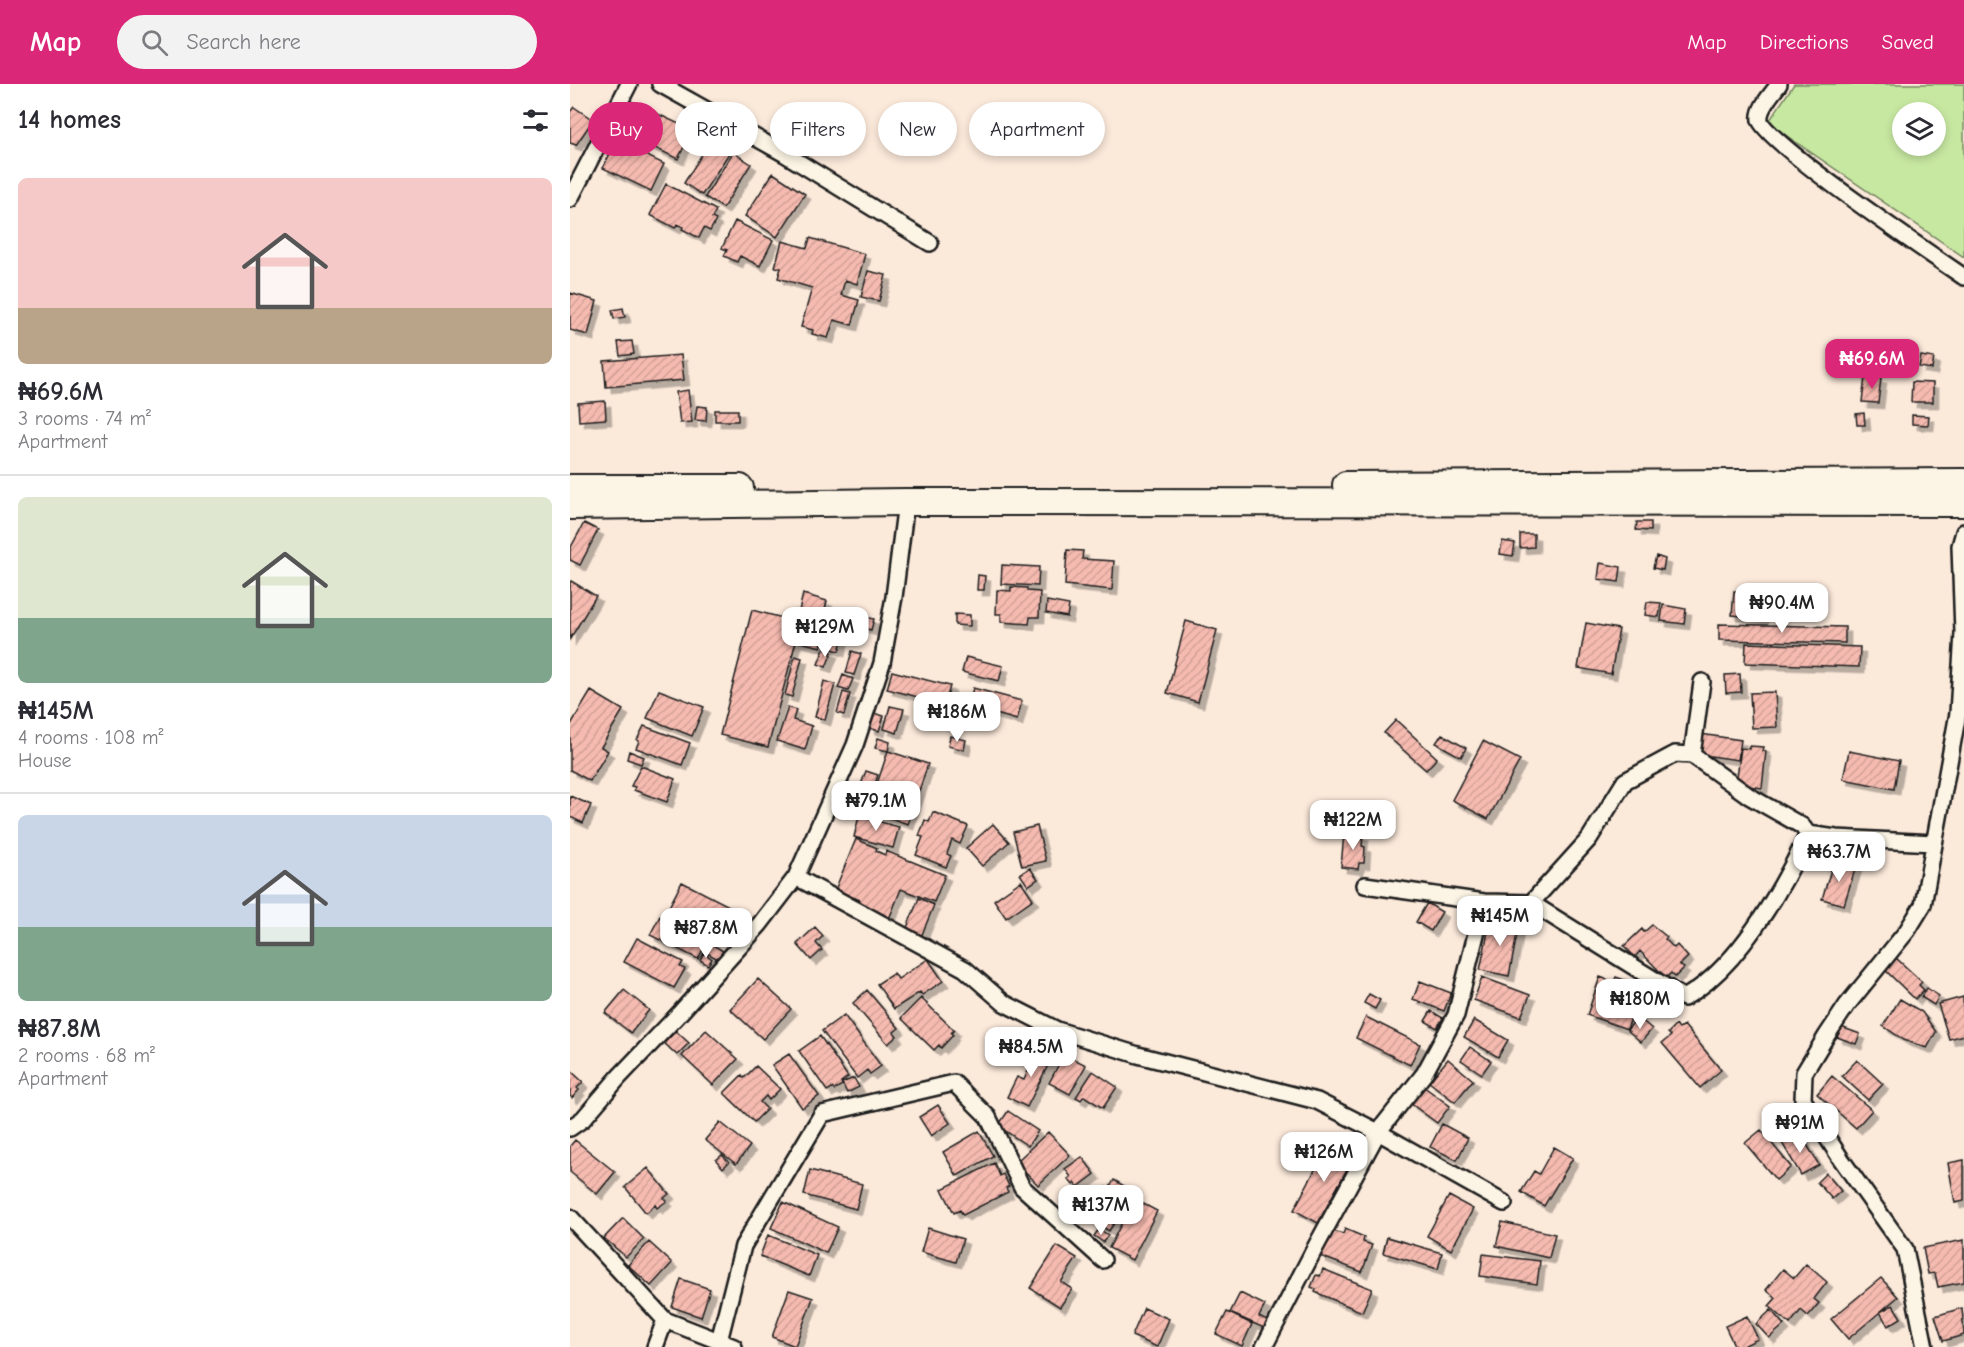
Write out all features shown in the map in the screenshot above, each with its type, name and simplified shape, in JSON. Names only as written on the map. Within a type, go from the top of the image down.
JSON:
[{"type":"highway","points":[[570,488],[1964,482]]},
{"type":"highway","points":[[570,506],[906,502],[1964,503]]},
{"type":"street","points":[[570,199],[629,84]]},
{"type":"street","points":[[660,84],[785,154],[930,243]]},
{"type":"street","points":[[1779,84],[1762,109],[1760,118],[1762,127],[1792,153],[1870,212],[1964,277]]},
{"type":"street","points":[[570,1128],[583,1119],[760,924],[796,877],[855,745],[882,663],[894,597],[906,502]]},
{"type":"street","points":[[1925,1347],[1905,1249],[1841,1159],[1803,1100],[1804,1073],[1847,1005],[1907,931],[1923,905],[1958,713],[1963,633],[1960,546],[1964,532]]},
{"type":"street","points":[[1692,756],[1702,682]]},
{"type":"street","points":[[1531,903],[1589,839],[1624,782],[1675,753],[1692,756],[1749,796],[1802,826],[1808,834],[1836,838],[1934,843]]},
{"type":"street","points":[[1365,885],[1484,902],[1531,903],[1684,998],[1702,988],[1735,956],[1767,907],[1808,834]]},
{"type":"street","points":[[796,877],[965,969],[1004,1003],[1057,1030],[1138,1055],[1317,1101],[1378,1132],[1504,1203]]},
{"type":"street","points":[[1264,1347],[1378,1132],[1424,1074],[1456,1015],[1484,902]]},
{"type":"street","points":[[719,1341],[743,1246],[822,1114],[954,1083],[988,1117],[1022,1187],[1103,1260]]},
{"type":"street","points":[[570,1216],[665,1320],[734,1347]]},
{"type":"street","points":[[655,1347],[665,1320]]},
{"type":"green space","points":[[1794,84],[1964,84],[1964,257],[1768,123]]},
{"type":"building","points":[[574,107],[588,117],[588,127],[576,145],[570,143],[570,112]]},
{"type":"building","points":[[663,116],[675,122],[675,156],[679,156],[678,159],[663,152]]},
{"type":"building","points":[[609,156],[647,156],[664,164],[651,191],[603,168]]},
{"type":"building","points":[[701,156],[727,156],[702,195],[684,183]]},
{"type":"building","points":[[731,156],[739,156],[751,164],[723,208],[705,197]]},
{"type":"building","points":[[773,173],[805,194],[777,237],[745,216]]},
{"type":"building","points":[[666,184],[716,210],[712,218],[716,220],[710,231],[704,228],[699,238],[677,224],[675,228],[650,215]]},
{"type":"building","points":[[735,221],[773,240],[760,266],[740,256],[737,262],[724,256],[727,250],[722,248]]},
{"type":"building","points":[[810,238],[865,254],[857,284],[845,280],[841,295],[859,300],[852,325],[834,320],[828,338],[812,334],[813,330],[801,327],[812,288],[778,278],[781,268],[775,267],[782,241],[807,248]]},
{"type":"building","points":[[868,271],[886,275],[879,301],[861,297]]},
{"type":"building","points":[[570,293],[597,301],[588,335],[570,330]]},
{"type":"building","points":[[623,308],[625,317],[614,319],[612,310]]},
{"type":"building","points":[[632,341],[634,354],[620,356],[618,342]]},
{"type":"building","points":[[681,355],[684,380],[606,387],[604,361]]},
{"type":"building","points":[[1921,356],[1934,358],[1932,369],[1919,367]]},
{"type":"building","points":[[1865,377],[1881,378],[1878,403],[1862,402]]},
{"type":"building","points":[[1912,382],[1933,383],[1933,402],[1911,402]]},
{"type":"building","points":[[688,390],[692,422],[680,423],[676,392]]},
{"type":"building","points":[[605,401],[606,419],[579,421],[578,403]]},
{"type":"building","points":[[697,406],[707,407],[706,421],[695,420]]},
{"type":"building","points":[[715,410],[738,410],[738,421],[715,421]]},
{"type":"building","points":[[1864,413],[1865,425],[1857,425],[1856,414]]},
{"type":"building","points":[[1912,415],[1929,416],[1928,425],[1912,424]]},
{"type":"building","points":[[1637,522],[1651,522],[1651,531],[1636,530]]},
{"type":"building","points":[[584,523],[598,530],[580,565],[570,560],[570,549]]},
{"type":"building","points":[[1520,534],[1534,534],[1534,547],[1520,548]]},
{"type":"building","points":[[1502,541],[1515,543],[1513,556],[1500,554]]},
{"type":"building","points":[[1067,550],[1083,551],[1082,559],[1114,561],[1112,590],[1065,585]]},
{"type":"building","points":[[1656,556],[1665,559],[1663,570],[1653,568]]},
{"type":"building","points":[[1600,563],[1621,567],[1619,582],[1598,579]]},
{"type":"building","points":[[1002,565],[1039,567],[1038,586],[1001,584]]},
{"type":"building","points":[[978,575],[985,576],[984,590],[977,590]]},
{"type":"building","points":[[571,581],[596,596],[570,639],[570,583]]},
{"type":"building","points":[[1011,587],[1040,592],[1039,617],[1030,617],[1029,624],[1001,622],[1001,614],[996,614],[997,590],[1011,591]]},
{"type":"building","points":[[1734,591],[1765,595],[1763,618],[1732,615]]},
{"type":"building","points":[[803,594],[827,601],[821,626],[797,619]]},
{"type":"building","points":[[1769,596],[1779,596],[1778,606],[1768,605]]},
{"type":"building","points":[[1047,601],[1069,605],[1067,617],[1046,613]]},
{"type":"building","points":[[1647,602],[1661,603],[1659,617],[1645,615]]},
{"type":"building","points":[[1663,605],[1686,609],[1684,624],[1661,621]]},
{"type":"building","points":[[752,610],[825,629],[821,647],[796,641],[768,747],[720,735]]},
{"type":"building","points":[[955,614],[970,615],[970,626],[955,625]]},
{"type":"building","points":[[862,616],[874,619],[871,630],[859,627]]},
{"type":"building","points":[[1186,621],[1217,630],[1198,702],[1167,693]]},
{"type":"building","points":[[1586,623],[1619,629],[1611,674],[1578,668]]},
{"type":"building","points":[[1719,624],[1845,627],[1845,643],[1719,640]]},
{"type":"building","points":[[830,633],[843,637],[839,651],[826,647]]},
{"type":"building","points":[[1746,643],[1860,647],[1859,667],[1745,663]]},
{"type":"building","points":[[824,649],[832,652],[826,667],[818,664]]},
{"type":"building","points":[[852,651],[861,654],[854,675],[846,673]]},
{"type":"building","points":[[795,656],[802,658],[792,697],[785,695]]},
{"type":"building","points":[[966,657],[1003,666],[999,681],[962,672]]},
{"type":"building","points":[[892,671],[950,686],[945,704],[887,689]]},
{"type":"building","points":[[1740,674],[1741,692],[1726,693],[1725,675]]},
{"type":"building","points":[[843,675],[853,679],[848,691],[838,688]]},
{"type":"building","points":[[824,681],[835,684],[825,720],[815,717]]},
{"type":"building","points":[[973,688],[1022,701],[1017,720],[968,706]]},
{"type":"building","points":[[659,690],[704,707],[692,736],[647,718]]},
{"type":"building","points":[[591,691],[623,710],[601,747],[608,751],[590,781],[570,770],[570,726]]},
{"type":"building","points":[[843,692],[850,694],[844,715],[837,713]]},
{"type":"building","points":[[1775,692],[1777,727],[1752,728],[1750,693]]},
{"type":"building","points":[[890,706],[904,709],[897,733],[884,729]]},
{"type":"building","points":[[788,707],[796,710],[793,720],[812,726],[805,750],[777,741]]},
{"type":"building","points":[[873,713],[884,716],[879,731],[869,728]]},
{"type":"building","points":[[1396,720],[1437,758],[1426,770],[1384,733]]},
{"type":"building","points":[[644,726],[690,743],[682,765],[636,748]]},
{"type":"building","points":[[1442,734],[1466,748],[1461,757],[1436,743]]},
{"type":"building","points":[[1700,734],[1741,740],[1738,760],[1697,754]]},
{"type":"building","points":[[950,736],[966,740],[964,750],[948,746]]},
{"type":"building","points":[[878,738],[890,742],[888,751],[875,748]]},
{"type":"building","points":[[1483,741],[1520,760],[1488,819],[1452,800]]},
{"type":"building","points":[[1749,746],[1764,747],[1763,751],[1766,751],[1762,788],[1736,784],[1741,748],[1749,749]]},
{"type":"building","points":[[629,751],[644,757],[641,764],[627,759]]},
{"type":"building","points":[[888,751],[928,764],[908,824],[868,811]]},
{"type":"building","points":[[1849,751],[1899,761],[1894,789],[1843,779]]},
{"type":"building","points":[[641,766],[675,779],[667,802],[634,790],[635,787],[631,786]]},
{"type":"building","points":[[866,771],[878,775],[868,803],[856,798]]},
{"type":"building","points":[[570,796],[591,805],[583,823],[570,817]]},
{"type":"building","points":[[933,812],[968,826],[960,844],[952,840],[947,854],[951,856],[946,867],[916,855],[923,837],[919,836],[925,820],[929,822]]},
{"type":"building","points":[[859,816],[899,827],[893,848],[854,837]]},
{"type":"building","points":[[993,824],[1009,842],[982,866],[966,848]]},
{"type":"building","points":[[1037,826],[1046,861],[1022,866],[1013,832]]},
{"type":"building","points":[[1344,833],[1363,835],[1364,863],[1359,863],[1358,869],[1341,867]]},
{"type":"building","points":[[856,839],[877,848],[876,851],[885,855],[886,851],[945,875],[934,902],[901,889],[889,919],[858,907],[860,900],[835,890]]},
{"type":"building","points":[[1833,863],[1856,866],[1844,905],[1822,899]]},
{"type":"building","points":[[1030,868],[1038,879],[1028,886],[1020,874]]},
{"type":"building","points":[[1021,881],[1033,899],[1006,918],[994,900]]},
{"type":"building","points":[[682,882],[731,907],[718,932],[669,907]]},
{"type":"building","points":[[919,898],[934,905],[921,937],[906,930]]},
{"type":"building","points":[[1427,903],[1442,912],[1431,931],[1416,922]]},
{"type":"building","points":[[660,916],[708,940],[698,959],[650,935]]},
{"type":"building","points":[[1491,918],[1519,924],[1509,976],[1480,970]]},
{"type":"building","points":[[724,925],[734,930],[730,939],[720,935]]},
{"type":"building","points":[[1652,925],[1667,937],[1665,939],[1674,948],[1677,945],[1688,957],[1680,965],[1684,968],[1675,977],[1671,973],[1666,978],[1640,951],[1635,957],[1624,946],[1642,929],[1644,932]]},
{"type":"building","points":[[815,927],[823,936],[816,943],[822,950],[811,960],[797,944]]},
{"type":"building","points":[[637,938],[683,962],[680,967],[685,969],[674,988],[624,962]]},
{"type":"building","points":[[710,943],[723,951],[718,959],[705,952]]},
{"type":"building","points":[[704,953],[712,959],[708,965],[700,960]]},
{"type":"building","points":[[1895,957],[1922,982],[1919,985],[1924,990],[1915,999],[1884,969]]},
{"type":"building","points":[[928,959],[943,981],[922,995],[920,992],[894,1009],[877,984],[894,973],[898,979]]},
{"type":"building","points":[[1482,977],[1530,995],[1521,1017],[1474,1000]]},
{"type":"building","points":[[1600,977],[1614,982],[1616,977],[1635,984],[1633,989],[1641,992],[1627,1029],[1587,1015]]},
{"type":"building","points":[[758,979],[791,1009],[763,1039],[730,1009]]},
{"type":"building","points":[[1420,981],[1451,993],[1444,1011],[1413,999]]},
{"type":"building","points":[[1927,988],[1939,996],[1934,1005],[1921,997]]},
{"type":"building","points":[[624,990],[649,1010],[631,1033],[605,1013]]},
{"type":"building","points":[[867,990],[899,1028],[894,1032],[897,1036],[888,1044],[853,1003]]},
{"type":"building","points":[[1369,994],[1380,1000],[1375,1009],[1364,1003]]},
{"type":"building","points":[[1963,997],[1964,1035],[1949,1039],[1938,1004]]},
{"type":"building","points":[[921,998],[954,1030],[951,1033],[953,1035],[941,1048],[939,1045],[934,1050],[901,1018]]},
{"type":"building","points":[[1900,999],[1922,1012],[1936,1032],[1927,1048],[1904,1040],[1883,1026]]},
{"type":"building","points":[[1431,1011],[1443,1018],[1437,1028],[1425,1021]]},
{"type":"building","points":[[844,1015],[881,1066],[870,1074],[867,1070],[857,1078],[822,1031]]},
{"type":"building","points":[[1366,1017],[1420,1044],[1410,1065],[1356,1038]]},
{"type":"building","points":[[1638,1017],[1652,1029],[1641,1042],[1627,1030]]},
{"type":"building","points":[[1474,1020],[1508,1040],[1498,1057],[1464,1037]]},
{"type":"building","points":[[1676,1025],[1679,1029],[1684,1025],[1721,1070],[1700,1088],[1662,1043],[1671,1036],[1668,1033]]},
{"type":"building","points":[[1841,1027],[1860,1034],[1856,1044],[1837,1037]]},
{"type":"building","points":[[706,1030],[738,1059],[713,1085],[682,1056]]},
{"type":"building","points":[[676,1031],[689,1043],[677,1055],[664,1043]]},
{"type":"building","points":[[820,1036],[848,1077],[834,1090],[832,1088],[827,1091],[799,1051]]},
{"type":"building","points":[[1039,1045],[1054,1053],[1027,1107],[1007,1097],[1017,1077],[1024,1080]]},
{"type":"building","points":[[1470,1047],[1491,1061],[1482,1074],[1461,1060]]},
{"type":"building","points":[[789,1054],[819,1096],[802,1108],[772,1065]]},
{"type":"building","points":[[1064,1054],[1086,1065],[1070,1094],[1049,1083]]},
{"type":"building","points":[[1448,1059],[1473,1080],[1455,1102],[1429,1082]]},
{"type":"building","points":[[1857,1060],[1883,1084],[1868,1100],[1842,1076]]},
{"type":"building","points":[[756,1066],[780,1089],[769,1100],[766,1096],[760,1102],[767,1109],[754,1122],[724,1093],[742,1075],[744,1078]]},
{"type":"building","points":[[570,1070],[583,1082],[572,1098],[570,1096]]},
{"type":"building","points":[[1093,1071],[1117,1087],[1103,1108],[1084,1096],[1081,1100],[1076,1097]]},
{"type":"building","points":[[1832,1076],[1872,1110],[1856,1128],[1817,1094]]},
{"type":"building","points":[[854,1078],[859,1087],[847,1093],[842,1083]]},
{"type":"building","points":[[1423,1086],[1450,1106],[1437,1123],[1410,1103]]},
{"type":"building","points":[[938,1105],[950,1123],[931,1136],[919,1117]]},
{"type":"building","points":[[1008,1111],[1038,1131],[1028,1146],[998,1126]]},
{"type":"building","points":[[720,1122],[750,1146],[736,1164],[705,1140]]},
{"type":"building","points":[[1442,1124],[1468,1138],[1457,1160],[1430,1147]]},
{"type":"building","points":[[1761,1130],[1791,1167],[1776,1180],[1745,1143]]},
{"type":"building","points":[[979,1131],[993,1156],[957,1176],[943,1152]]},
{"type":"building","points":[[1048,1132],[1070,1155],[1038,1185],[1016,1162]]},
{"type":"building","points":[[1800,1133],[1819,1165],[1801,1175],[1782,1143]]},
{"type":"building","points":[[575,1140],[615,1172],[597,1194],[570,1172],[570,1146]]},
{"type":"building","points":[[1329,1143],[1354,1156],[1318,1223],[1294,1210]]},
{"type":"building","points":[[1554,1147],[1573,1158],[1544,1206],[1521,1192],[1534,1171],[1539,1174]]},
{"type":"building","points":[[722,1155],[729,1162],[723,1168],[716,1160]]},
{"type":"building","points":[[1082,1157],[1095,1174],[1078,1187],[1068,1179],[1071,1177],[1065,1169]]},
{"type":"building","points":[[1964,1160],[1964,1201],[1955,1203],[1948,1163]]},
{"type":"building","points":[[994,1163],[1000,1176],[1003,1174],[1009,1186],[1006,1188],[1008,1192],[963,1215],[960,1210],[954,1213],[942,1189]]},
{"type":"building","points":[[648,1168],[669,1194],[664,1198],[667,1201],[657,1208],[655,1205],[646,1213],[625,1187]]},
{"type":"building","points":[[810,1170],[862,1184],[856,1209],[804,1195]]},
{"type":"building","points":[[1826,1173],[1841,1191],[1832,1199],[1817,1182]]},
{"type":"building","points":[[1114,1180],[1134,1192],[1109,1231],[1091,1220],[1094,1216],[1089,1213],[1106,1187],[1109,1189]]},
{"type":"building","points":[[1449,1196],[1473,1209],[1451,1250],[1427,1236]]},
{"type":"building","points":[[1134,1199],[1157,1211],[1132,1260],[1109,1248]]},
{"type":"building","points":[[783,1202],[838,1227],[826,1253],[771,1228]]},
{"type":"building","points":[[623,1218],[644,1239],[626,1257],[604,1238]]},
{"type":"building","points":[[1502,1222],[1555,1234],[1549,1258],[1496,1246]]},
{"type":"building","points":[[928,1228],[963,1239],[956,1262],[921,1252]]},
{"type":"building","points":[[1099,1229],[1108,1235],[1103,1242],[1094,1236]]},
{"type":"building","points":[[1345,1229],[1364,1237],[1363,1242],[1372,1245],[1362,1272],[1320,1256],[1330,1230],[1343,1234]]},
{"type":"building","points":[[768,1235],[817,1255],[809,1276],[760,1256]]},
{"type":"building","points":[[1387,1237],[1442,1253],[1438,1269],[1383,1253]]},
{"type":"building","points":[[1964,1240],[1964,1282],[1938,1287],[1935,1273],[1928,1274],[1923,1248]]},
{"type":"building","points":[[649,1242],[672,1263],[651,1286],[628,1265]]},
{"type":"building","points":[[1057,1246],[1077,1258],[1061,1282],[1072,1289],[1060,1307],[1030,1288]]},
{"type":"building","points":[[1483,1254],[1540,1261],[1537,1284],[1480,1276]]},
{"type":"building","points":[[1806,1264],[1827,1282],[1814,1299],[1819,1303],[1808,1316],[1801,1310],[1790,1324],[1769,1306],[1776,1298],[1766,1290],[1783,1269],[1794,1278]]},
{"type":"building","points":[[1323,1269],[1372,1289],[1362,1312],[1315,1292],[1316,1289],[1311,1287],[1316,1275],[1320,1276]]},
{"type":"building","points":[[1881,1278],[1898,1297],[1848,1339],[1831,1319]]},
{"type":"building","points":[[681,1279],[710,1289],[701,1317],[672,1307]]},
{"type":"building","points":[[789,1290],[813,1298],[795,1346],[772,1337]]},
{"type":"building","points":[[1240,1293],[1265,1305],[1259,1317],[1267,1321],[1264,1328],[1230,1313]]},
{"type":"building","points":[[1893,1305],[1901,1318],[1888,1326],[1880,1312]]},
{"type":"building","points":[[1144,1308],[1169,1319],[1157,1347],[1132,1336]]},
{"type":"building","points":[[1962,1308],[1964,1335],[1943,1341],[1935,1316]]},
{"type":"building","points":[[1771,1310],[1784,1325],[1769,1338],[1756,1324]]},
{"type":"building","points":[[1227,1312],[1252,1324],[1242,1346],[1216,1334]]},
{"type":"building","points":[[1747,1316],[1758,1339],[1741,1347],[1735,1347],[1725,1326]]}]
